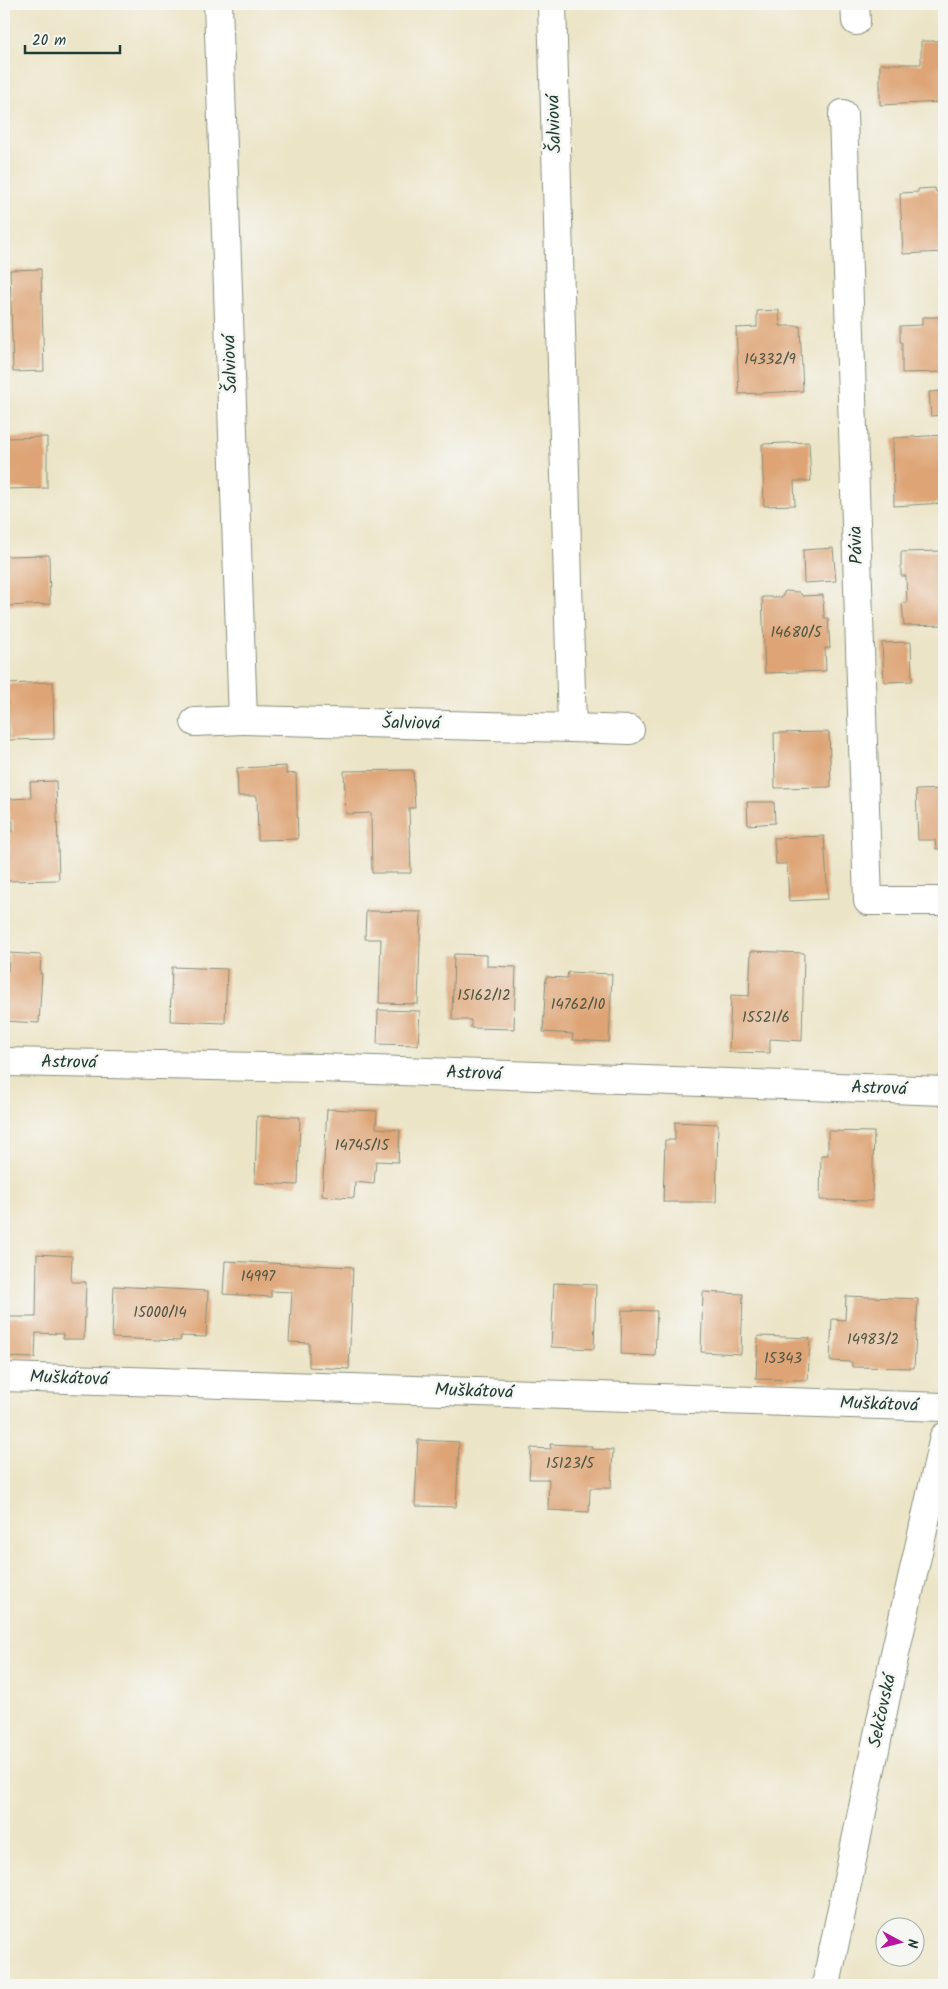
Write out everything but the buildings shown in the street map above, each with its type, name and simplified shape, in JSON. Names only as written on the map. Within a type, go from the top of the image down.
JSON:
[{"type":"street","name":"Šalviová","points":[[218,4],[243,720],[572,728],[552,4]]},
{"type":"street","name":"Pávia","points":[[843,114],[868,901],[944,901]]},
{"type":"street","points":[[195,722],[243,720]]},
{"type":"street","points":[[572,728],[630,730]]},
{"type":"street","name":"Astrová","points":[[4,1062],[320,1068],[944,1091]]},
{"type":"street","name":"Muškátová","points":[[4,1377],[944,1407]]},
{"type":"street","name":"Sekčovská","points":[[826,1985],[894,1658],[944,1437]]}]
